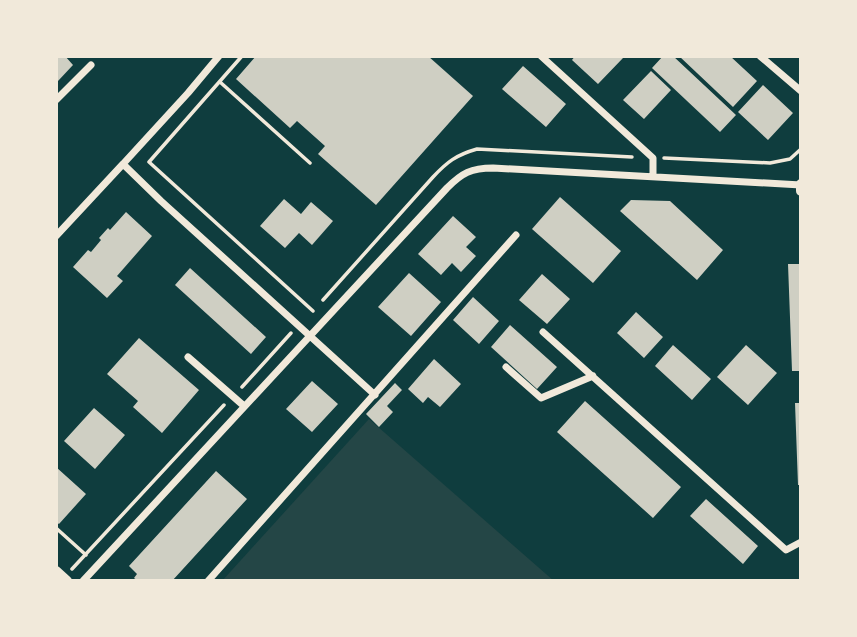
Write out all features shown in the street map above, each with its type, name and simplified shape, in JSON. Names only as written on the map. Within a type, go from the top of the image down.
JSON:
[{"type":"street","points":[[56,236],[219,56]]},
{"type":"street","points":[[541,56],[653,158],[653,176]]},
{"type":"street","points":[[760,56],[801,91]]},
{"type":"street","points":[[56,100],[90,65]]},
{"type":"street","points":[[123,164],[375,395]]},
{"type":"street","points":[[83,581],[447,187],[467,172],[480,168],[801,184],[801,191]]},
{"type":"street","points":[[208,581],[516,234]]},
{"type":"street","points":[[543,332],[786,550],[801,542]]},
{"type":"street","points":[[188,357],[244,406]]},
{"type":"street","points":[[506,367],[541,398],[593,376]]},
{"type":"path","points":[[62,576],[86,555],[313,311],[149,162],[242,56]]},
{"type":"path","points":[[220,82],[310,163]]},
{"type":"path","points":[[322,301],[446,163],[460,154],[477,149],[770,163],[790,159],[801,149]]},
{"type":"path","points":[[56,528],[86,555]]},
{"type":"shaded area","points":[[369,419],[554,581],[222,581]]},
{"type":"building","points":[[56,56],[65,56],[73,65],[58,81],[56,79]]},
{"type":"building","points":[[256,56],[428,56],[473,96],[376,205],[318,154],[325,146],[297,121],[290,128],[236,79]]},
{"type":"building","points":[[575,56],[623,58],[598,84],[572,60]]},
{"type":"building","points":[[663,56],[673,56],[736,115],[720,132],[652,68]]},
{"type":"building","points":[[679,56],[730,56],[757,81],[733,107]]},
{"type":"building","points":[[523,66],[566,104],[546,127],[502,89]]},
{"type":"building","points":[[651,71],[671,90],[644,119],[623,100]]},
{"type":"building","points":[[763,85],[793,113],[768,140],[738,112]]},
{"type":"building","points":[[560,197],[621,251],[593,283],[532,229]]},
{"type":"building","points":[[284,199],[301,214],[311,202],[333,221],[312,245],[299,233],[285,248],[260,226]]},
{"type":"building","points":[[631,200],[670,201],[723,250],[697,280],[620,211]]},
{"type":"building","points":[[126,212],[152,236],[117,276],[123,281],[107,298],[73,267],[88,250],[91,252],[101,240],[99,238]]},
{"type":"building","points":[[453,216],[476,237],[466,247],[476,256],[461,272],[452,263],[441,275],[418,254]]},
{"type":"building","points":[[788,264],[801,264],[801,371],[792,371]]},
{"type":"building","points":[[190,268],[266,337],[251,354],[175,285]]},
{"type":"building","points":[[409,273],[441,302],[411,336],[378,307]]},
{"type":"building","points":[[542,274],[570,299],[547,324],[519,300]]},
{"type":"building","points":[[473,297],[499,321],[479,344],[453,320]]},
{"type":"building","points":[[636,312],[663,337],[644,358],[617,333]]},
{"type":"building","points":[[510,325],[557,367],[537,389],[491,347]]},
{"type":"building","points":[[139,338],[199,390],[162,433],[133,407],[138,401],[107,374]]},
{"type":"building","points":[[673,345],[711,379],[692,400],[655,366]]},
{"type":"building","points":[[746,345],[777,373],[748,405],[717,377]]},
{"type":"building","points":[[434,359],[461,384],[440,407],[428,397],[423,403],[408,389]]},
{"type":"building","points":[[312,381],[338,404],[312,432],[286,409]]},
{"type":"building","points":[[395,383],[402,390],[387,406],[393,412],[379,427],[366,414]]},
{"type":"building","points":[[585,401],[681,487],[653,518],[557,432]]},
{"type":"building","points":[[795,403],[801,403],[801,485],[798,485]]},
{"type":"building","points":[[94,408],[125,435],[95,469],[64,441]]},
{"type":"building","points":[[56,467],[86,494],[59,524],[56,522]]},
{"type":"building","points":[[216,471],[247,499],[172,581],[138,581],[134,578],[137,574],[129,566]]},
{"type":"building","points":[[706,499],[758,546],[743,564],[690,516]]}]
